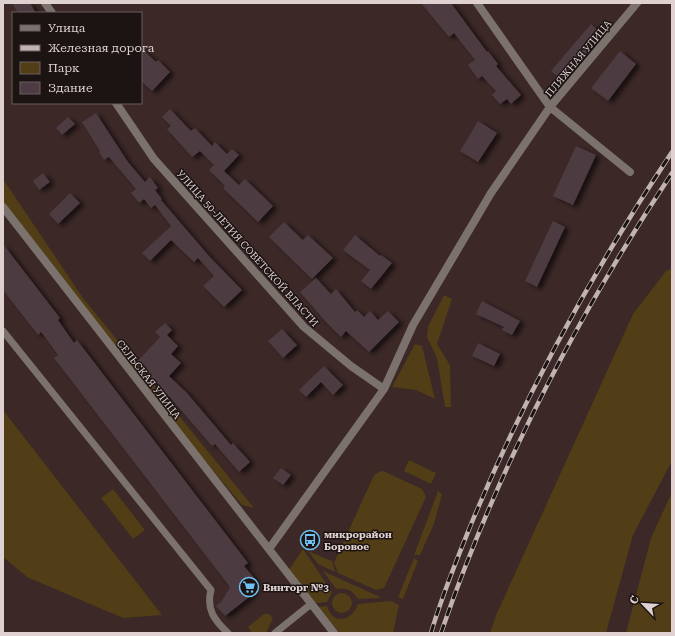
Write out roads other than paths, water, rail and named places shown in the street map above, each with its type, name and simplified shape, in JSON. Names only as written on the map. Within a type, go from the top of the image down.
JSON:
[{"type":"street","points":[[45,3],[51,12]]},
{"type":"street","points":[[477,3],[550,107],[630,172]]},
{"type":"street","name":"ПЛЯЖНАЯ УЛИЦА","points":[[269,549],[384,388],[413,325],[491,193],[550,107],[637,3]]},
{"type":"street","name":"УЛИЦА 50-ЛЕТИЯ СОВЕТСКОЙ ВЛАСТИ","points":[[117,104],[154,159],[304,327],[351,366],[384,388]]},
{"type":"street","name":"СЕЛЬСКАЯ УЛИЦА","points":[[3,207],[334,633]]},
{"type":"lane","points":[[3,331],[211,590],[208,601],[209,609],[228,633]]},
{"type":"lane","points":[[274,633],[311,604]]},
{"type":"railway","points":[[431,633],[455,563],[472,522],[538,379],[615,241],[672,152]]},
{"type":"railway","points":[[441,633],[487,512],[542,396],[572,338],[604,282],[672,173]]},
{"type":"place","name":"микрорайон Боровое","points":[[310,540]]},
{"type":"place","name":"Винторг №3","points":[[249,587]]}]
